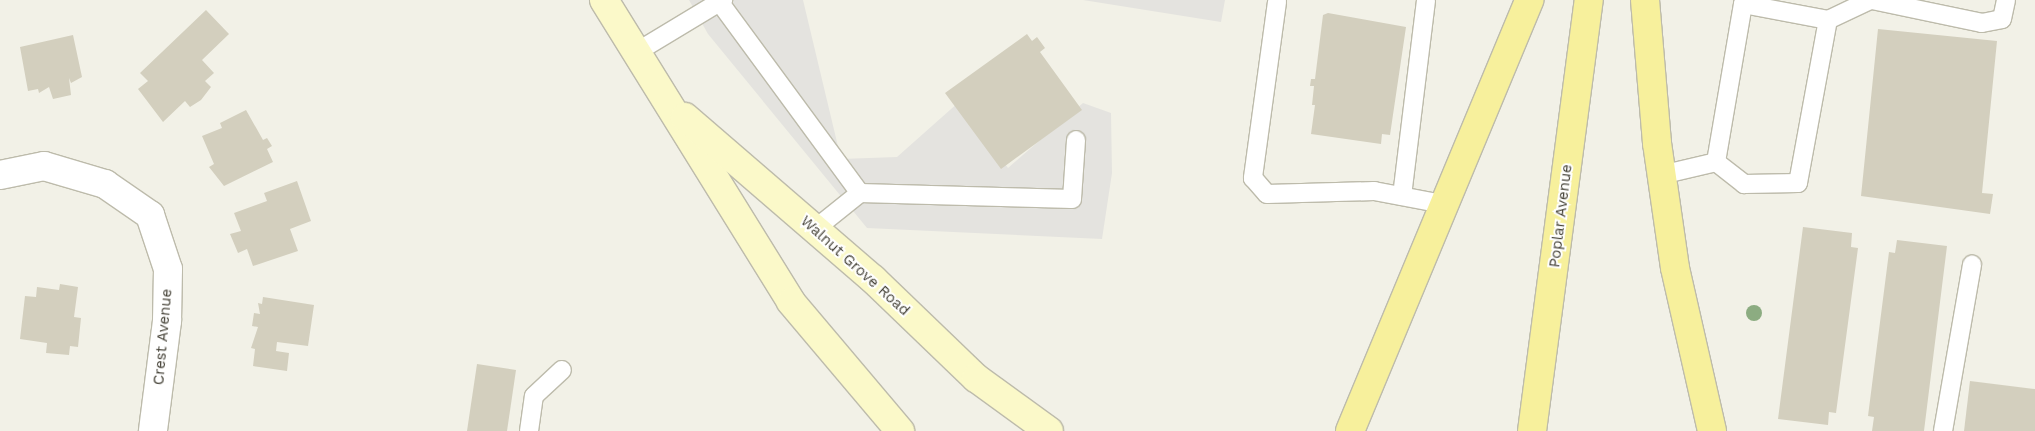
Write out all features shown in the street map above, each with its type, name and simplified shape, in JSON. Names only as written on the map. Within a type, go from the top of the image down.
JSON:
[{"type":"main road","name":"Walnut Grove Road","points":[[604,0],[635,53],[791,302],[900,431]]},
{"type":"main road","points":[[1350,431],[1529,0]]},
{"type":"main road","name":"Poplar Avenue","points":[[1532,431],[1589,0]]},
{"type":"main road","points":[[1645,0],[1662,176],[1675,268],[1712,431]]},
{"type":"main road","name":"Walnut Grove Road","points":[[663,98],[815,229],[976,378],[1049,431]]},
{"type":"street","name":"Crest Avenue","points":[[0,174],[44,166],[105,184],[150,215],[168,269],[167,321],[153,431]]},
{"type":"lane","points":[[1402,196],[1426,0]]},
{"type":"lane","points":[[1716,162],[1743,4],[1828,20],[1871,0],[1982,23],[2002,19],[2006,0]]},
{"type":"lane","points":[[635,53],[720,1],[860,193]]},
{"type":"lane","points":[[1277,2],[1253,178],[1268,194],[1374,191],[1443,204]]},
{"type":"lane","points":[[1716,162],[1744,184],[1798,183],[1828,20]]},
{"type":"lane","points":[[815,229],[860,193],[1072,199],[1076,140]]},
{"type":"lane","points":[[1662,176],[1716,162]]},
{"type":"lane","points":[[1943,431],[1972,264]]},
{"type":"lane","points":[[529,431],[534,396],[562,370]]},
{"type":"shaded area","points":[[689,0],[803,0],[841,159],[897,157],[959,102],[1008,168],[1083,103],[1111,113],[1112,173],[1102,239],[867,228],[708,34]]},
{"type":"shaded area","points":[[1083,0],[1225,0],[1221,22]]},
{"type":"building","points":[[206,10],[229,34],[202,60],[214,73],[205,81],[211,87],[201,100],[190,107],[185,101],[163,122],[138,89],[148,81],[140,73]]},
{"type":"building","points":[[1328,13],[1406,27],[1390,135],[1382,134],[1381,144],[1311,134],[1315,105],[1312,105],[1314,86],[1310,86],[1311,79],[1315,79],[1323,15]]},
{"type":"building","points":[[1878,29],[1997,41],[1982,193],[1993,194],[1990,214],[1861,196]]},
{"type":"building","points":[[1027,34],[1032,41],[1037,37],[1045,48],[1040,52],[1082,110],[1001,169],[945,93]]},
{"type":"building","points":[[73,35],[82,77],[71,83],[69,78],[71,95],[53,99],[49,87],[39,93],[38,89],[28,91],[20,47]]},
{"type":"building","points":[[246,110],[263,140],[267,138],[272,146],[267,149],[273,162],[224,186],[209,167],[214,164],[202,136],[222,128],[220,123]]},
{"type":"building","points":[[297,181],[311,221],[290,229],[298,251],[253,266],[247,249],[238,253],[230,234],[241,231],[234,213],[267,201],[264,193]]},
{"type":"building","points":[[1803,227],[1852,233],[1851,247],[1858,248],[1836,413],[1829,412],[1828,425],[1778,419]]},
{"type":"building","points":[[1897,240],[1947,246],[1924,431],[1872,431],[1874,417],[1868,416],[1889,252],[1895,253]]},
{"type":"building","points":[[60,284],[78,287],[74,317],[81,318],[78,347],[70,346],[69,355],[46,353],[47,343],[20,339],[25,296],[36,297],[37,287],[59,290]]},
{"type":"building","points":[[263,297],[314,305],[308,346],[277,342],[276,351],[289,353],[287,371],[253,366],[255,349],[251,348],[258,327],[252,326],[254,313],[260,314],[258,303],[262,304]]},
{"type":"building","points":[[477,364],[516,370],[507,431],[467,431]]},
{"type":"building","points":[[1970,381],[2035,389],[2035,431],[1964,431]]}]
